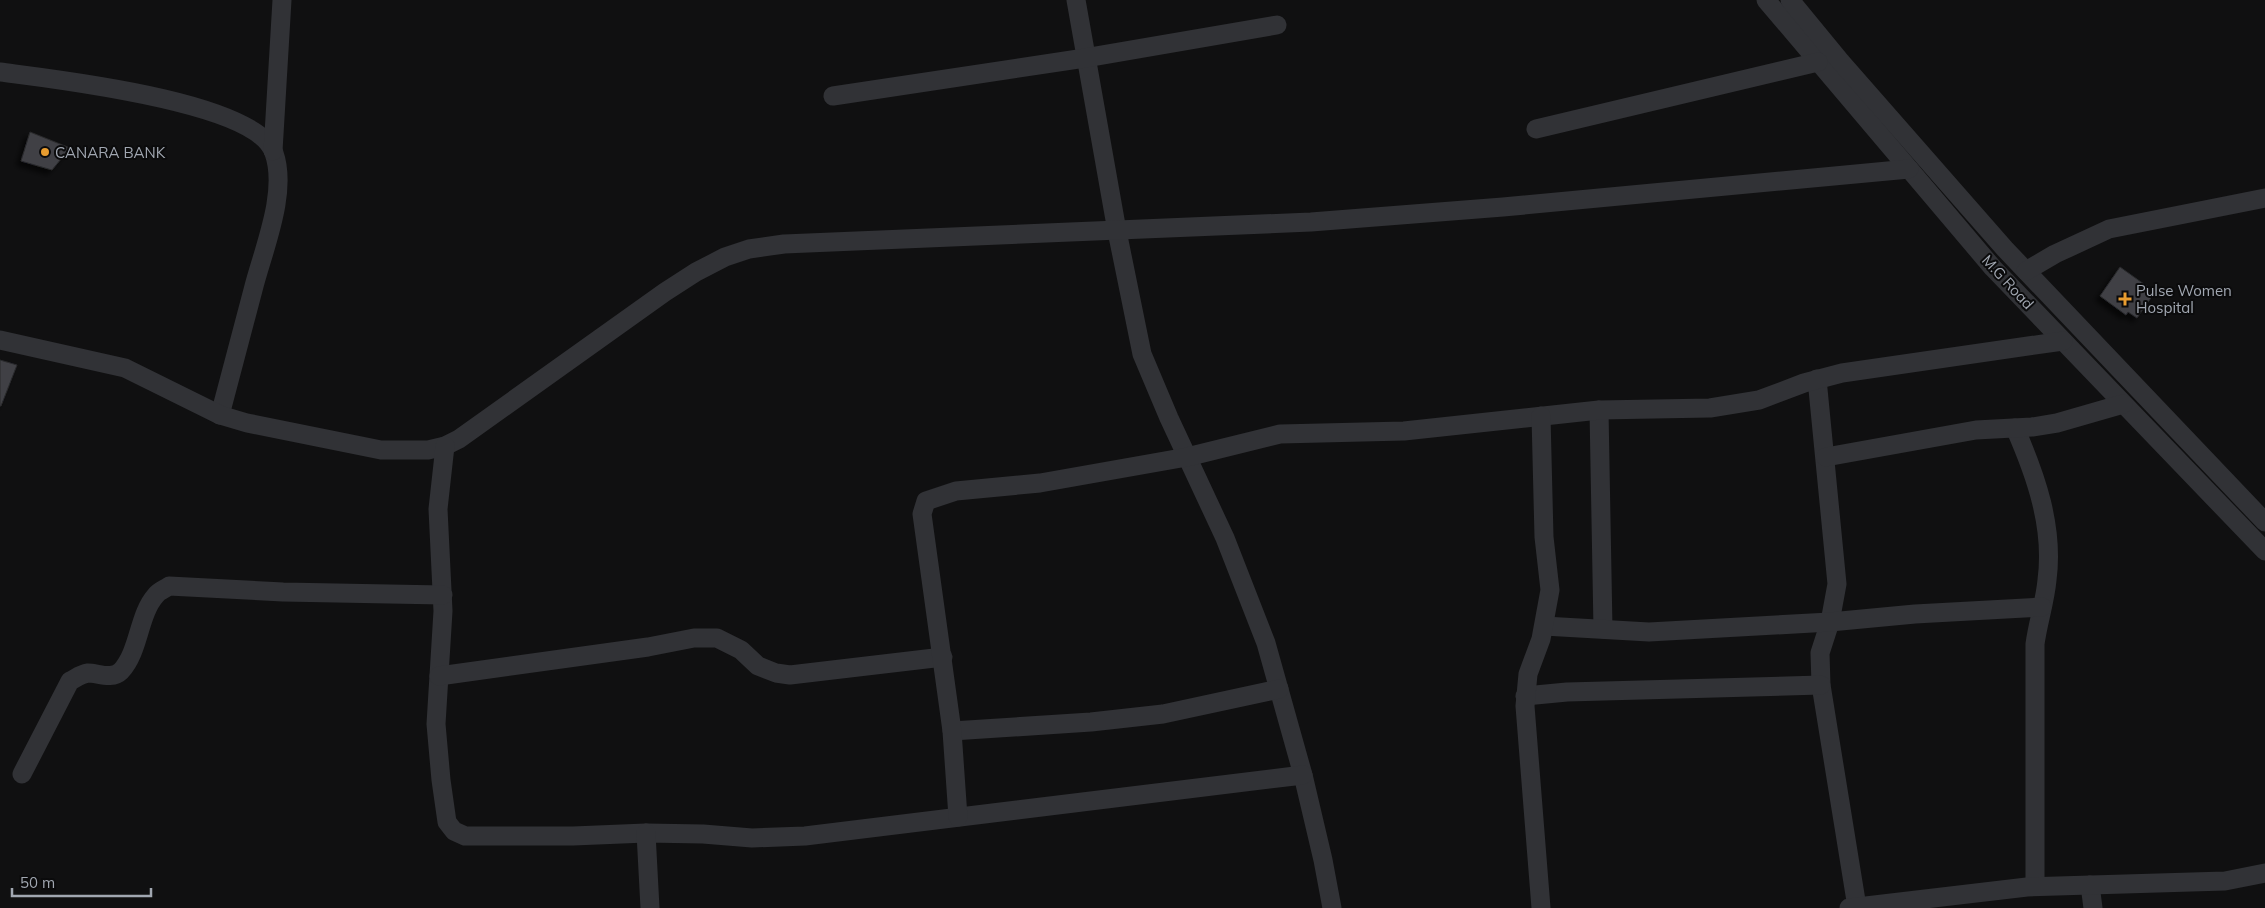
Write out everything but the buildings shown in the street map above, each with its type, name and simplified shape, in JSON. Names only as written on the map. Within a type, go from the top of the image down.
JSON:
[{"type":"street","points":[[220,415],[275,209],[277,167],[273,151],[282,0]]},
{"type":"street","points":[[1076,0],[1117,231],[1142,354],[1225,538],[1266,643],[1303,775],[1332,908]]},
{"type":"street","name":"M.G Road","points":[[1766,0],[2003,278],[2265,551]]},
{"type":"street","name":"M.G Road","points":[[1790,0],[1854,77],[2022,267],[2265,522]]},
{"type":"street","points":[[833,96],[1085,58],[1277,25]]},
{"type":"street","points":[[1536,129],[1818,62]]},
{"type":"street","points":[[0,72],[90,84],[178,102],[247,126],[263,137],[273,151]]},
{"type":"street","points":[[0,340],[125,368],[220,415],[247,423],[381,450],[413,452],[446,446],[493,416],[665,292],[725,257],[749,249],[784,244],[1311,222],[1909,169]]},
{"type":"street","points":[[2003,278],[2022,267],[2109,229],[2265,198]]},
{"type":"street","points":[[958,817],[952,731],[943,657],[932,600],[922,514],[926,501],[956,491],[1040,483],[1187,457],[1280,434],[1404,431],[1599,410],[1710,408],[1759,400],[1817,379],[1863,369],[2063,341]]},
{"type":"street","points":[[1817,379],[1837,584],[1830,622],[1820,653],[1821,685],[1853,908],[1987,890],[2035,886],[2225,881],[2265,873]]},
{"type":"street","points":[[1826,457],[1976,430],[2057,423],[2123,404]]},
{"type":"street","points":[[1599,410],[1603,629]]},
{"type":"street","points":[[1541,908],[1525,696],[1528,674],[1544,626],[1550,590],[1544,537],[1542,416]]},
{"type":"street","points":[[2015,428],[2036,478],[2044,512],[2049,562],[2036,644],[2035,886]]},
{"type":"street","points":[[446,446],[438,509],[443,595],[436,724],[447,822],[454,831],[465,836],[646,833],[703,834],[752,838],[790,836],[1303,775]]},
{"type":"street","points":[[22,774],[70,682],[88,673],[111,676],[119,673],[133,651],[150,604],[156,594],[169,586],[291,592],[443,595]]},
{"type":"street","points":[[1544,626],[1649,632],[1830,622],[1915,614],[2042,607]]},
{"type":"street","points":[[439,676],[648,647],[694,638],[717,638],[740,650],[758,666],[776,673],[790,675],[943,657]]},
{"type":"street","points":[[1525,696],[1576,692],[1821,685]]},
{"type":"street","points":[[952,731],[1101,721],[1163,714],[1279,689]]},
{"type":"street","points":[[646,833],[650,908]]},
{"type":"street","points":[[2090,885],[2093,908]]},
{"type":"place","name":"CANARA BANK","points":[[45,152]]},
{"type":"place","name":"Pulse Women Hospital","points":[[2125,299]]}]
